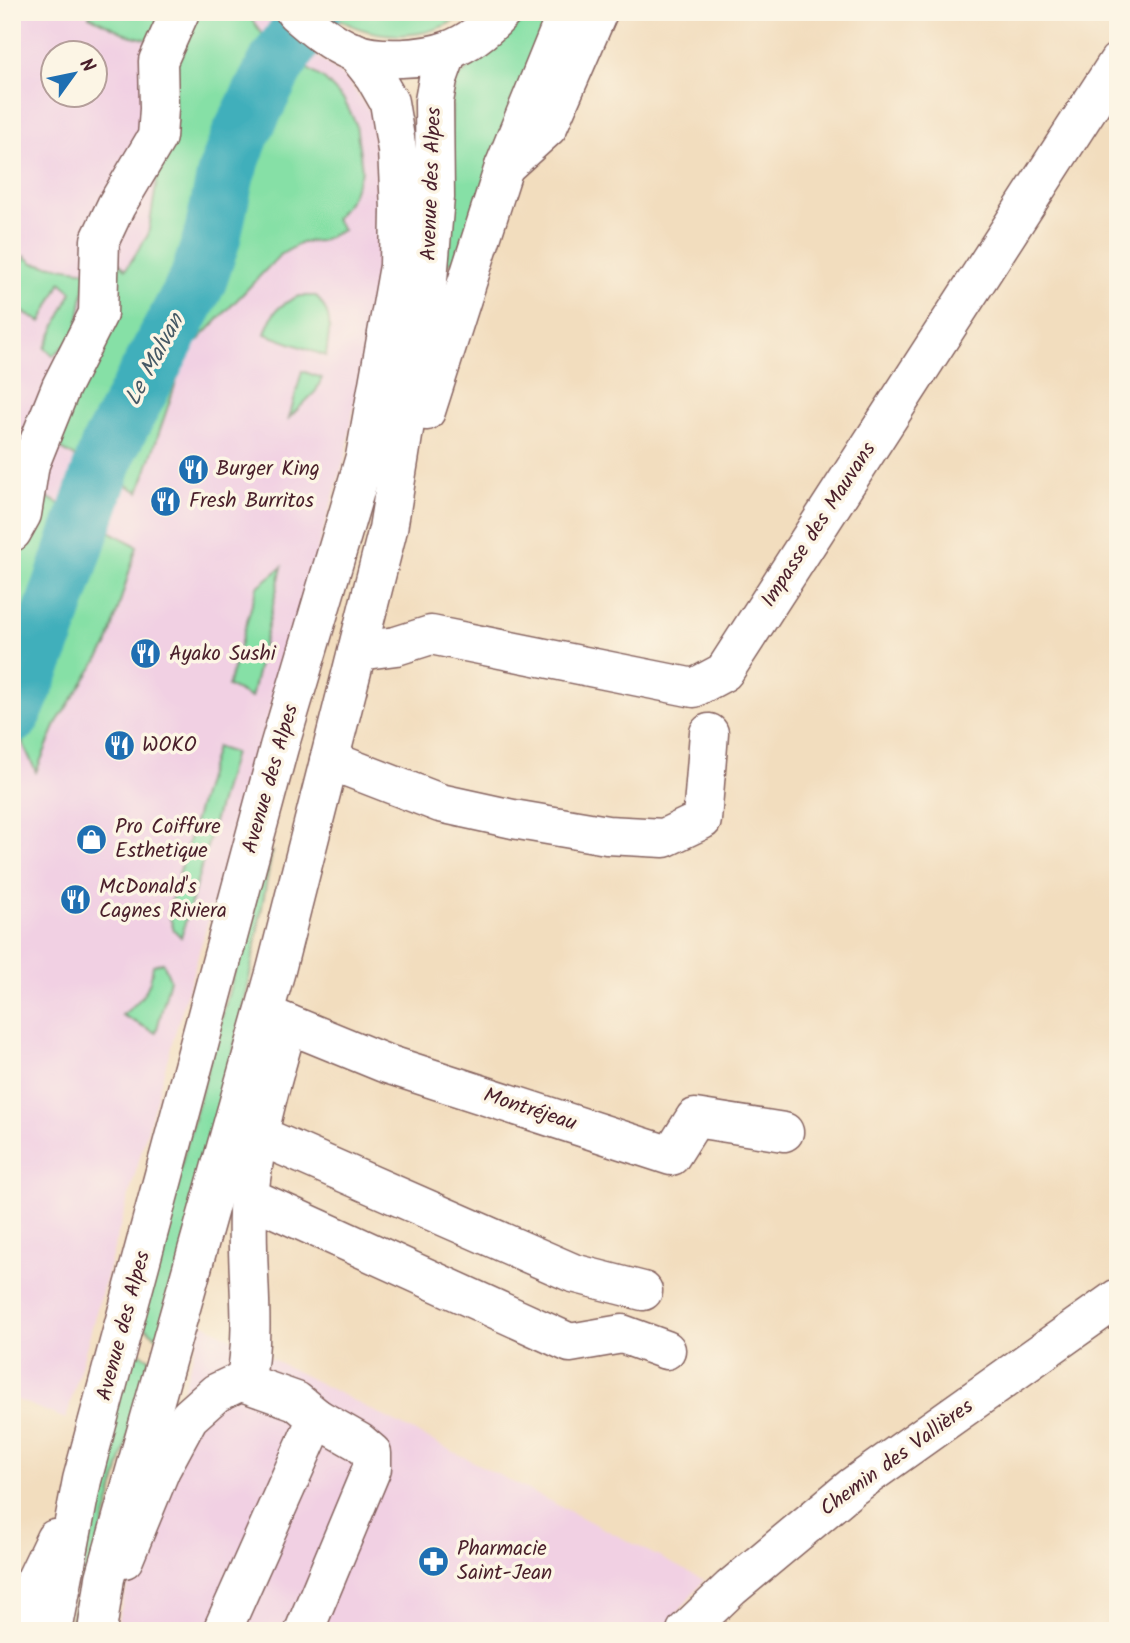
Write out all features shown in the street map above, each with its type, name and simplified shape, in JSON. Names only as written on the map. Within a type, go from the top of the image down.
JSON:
[{"type":"main road","points":[[12,532],[22,514],[30,464],[61,387],[98,314],[100,240],[116,206],[157,137],[158,61],[180,12]]},
{"type":"main road","points":[[295,12],[320,33],[355,52],[382,59],[448,51],[478,33],[502,12]]},
{"type":"main road","points":[[388,529],[504,167],[567,36],[598,12]]},
{"type":"main road","name":"Avenue des Alpes","points":[[98,1627],[105,1578],[276,1019],[329,760],[388,529],[429,269],[435,197],[434,100],[448,51]]},
{"type":"main road","name":"Avenue des Alpes","points":[[53,1631],[82,1480],[272,773],[365,457],[399,266],[400,209],[397,150],[390,102],[355,52]]},
{"type":"main road","name":"Impasse des Mauvans","points":[[358,651],[396,646],[431,635],[694,688],[724,672],[1118,62]]},
{"type":"main road","points":[[329,760],[440,803],[607,835],[664,838],[702,820],[709,733]]},
{"type":"main road","points":[[276,1019],[249,1197],[251,1355],[245,1382],[296,1401],[317,1418],[359,1442],[372,1453],[372,1468],[304,1631]]},
{"type":"main road","name":"Montréjeau","points":[[276,1019],[384,1063],[671,1156],[695,1118],[784,1132]]},
{"type":"main road","points":[[259,1130],[573,1272],[643,1292]]},
{"type":"main road","points":[[249,1197],[570,1343],[622,1334],[666,1350]]},
{"type":"main road","name":"Chemin des Vallières","points":[[687,1631],[731,1588],[852,1487],[1118,1298]]},
{"type":"main road","name":"Avenue des Alpes","points":[[98,1627],[161,1469],[189,1417],[216,1393],[245,1382]]},
{"type":"main road","points":[[222,1631],[317,1418]]},
{"type":"main road","points":[[12,1629],[28,1601],[82,1480]]},
{"type":"shaded area","points":[[12,12],[269,12],[280,28],[346,78],[372,114],[376,158],[378,266],[346,454],[168,1057],[66,1419],[12,1398]]},
{"type":"shaded area","points":[[202,1323],[704,1580],[663,1631],[121,1631],[118,1619]]},
{"type":"green space","points":[[91,12],[172,12],[149,40],[128,35],[89,16]]},
{"type":"green space","points":[[194,12],[246,12],[270,44],[325,80],[344,100],[356,124],[362,170],[351,198],[335,219],[343,230],[320,241],[303,242],[280,255],[186,353],[139,492],[52,444],[113,258],[126,269],[148,235],[157,180],[146,178],[172,62]]},
{"type":"green space","points":[[328,12],[468,12],[434,29],[398,35],[362,29]]},
{"type":"green space","points":[[528,12],[550,12],[456,260],[444,265],[455,80],[521,22]]},
{"type":"green space","points":[[25,256],[33,263],[87,271],[76,336],[53,356],[45,348],[72,292],[61,282],[41,322],[12,306],[12,284]]},
{"type":"green space","points":[[299,296],[316,296],[326,311],[329,331],[326,356],[265,334],[277,310]]},
{"type":"green space","points":[[302,371],[322,378],[316,391],[289,418]]},
{"type":"green space","points":[[41,494],[137,546],[107,646],[57,722],[36,772],[12,719],[12,561]]},
{"type":"green space","points":[[282,567],[251,698],[228,686],[257,587]]},
{"type":"green space","points":[[216,747],[234,753],[181,937],[174,930],[168,912]]},
{"type":"green space","points":[[272,852],[245,1001],[163,1342],[138,1322],[267,853]]},
{"type":"green space","points":[[163,962],[170,979],[156,1033],[122,1015],[144,994],[153,965]]},
{"type":"green space","points":[[129,1347],[150,1359],[76,1623],[71,1621]]},
{"type":"waterway","name":"Le Malvan","points":[[12,715],[42,644],[109,447],[198,280],[212,238],[226,173],[241,134],[277,63],[312,12]]},
{"type":"place","name":"Burger King","points":[[193,469]]},
{"type":"place","name":"Fresh Burritos","points":[[166,501]]},
{"type":"place","name":"Ayako Sushi","points":[[146,654]]},
{"type":"place","name":"WOKO","points":[[119,745]]},
{"type":"place","name":"Pro Coiffure Esthetique","points":[[92,839]]},
{"type":"place","name":"McDonald's Cagnes Riviera","points":[[76,899]]},
{"type":"place","name":"Pharmacie Saint-Jean","points":[[434,1561]]}]
